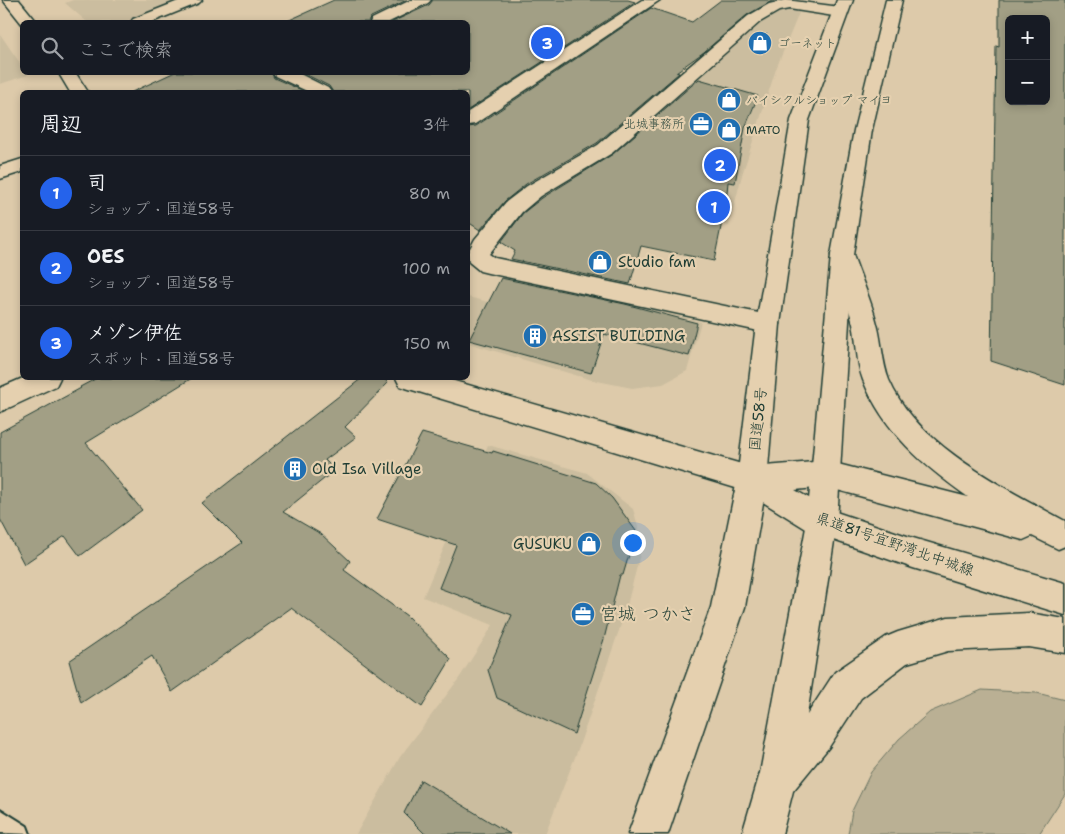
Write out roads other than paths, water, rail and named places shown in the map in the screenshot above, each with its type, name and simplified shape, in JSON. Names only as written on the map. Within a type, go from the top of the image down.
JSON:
[{"type":"main road","points":[[11,0],[26,20]]},
{"type":"main road","points":[[145,20],[194,0]]},
{"type":"main road","points":[[382,20],[423,0]]},
{"type":"main road","points":[[470,119],[652,0]]},
{"type":"main road","points":[[762,834],[777,779],[822,522],[828,416],[842,255],[863,130],[894,0]]},
{"type":"main road","points":[[768,324],[488,265],[477,256],[483,244],[514,207],[534,191],[605,149],[754,19],[774,7],[790,2],[842,6]]},
{"type":"main road","name":"国道58号","points":[[648,834],[728,607],[752,480],[768,324],[800,120],[842,6]]},
{"type":"main road","points":[[68,75],[78,90]]},
{"type":"main road","points":[[287,75],[318,90]]},
{"type":"main road","points":[[0,173],[20,167]]},
{"type":"main road","points":[[842,255],[864,323],[876,380],[889,406],[916,438],[942,462],[976,486],[1062,534]]},
{"type":"main road","points":[[0,401],[43,380]]},
{"type":"main road","points":[[416,380],[752,480],[826,474],[1062,534]]},
{"type":"main road","name":"県道81号宜野湾北中城線","points":[[752,480],[822,522],[913,553],[1065,600]]},
{"type":"main road","points":[[777,779],[816,734],[848,685],[898,649],[948,634],[1030,630],[1065,636]]},
{"type":"lane","points":[[0,820],[19,834]]},
{"type":"place","name":"メゾン伊佐","points":[[547,43]]},
{"type":"place","name":"ゴーネット","points":[[760,43]]},
{"type":"place","name":"バイシクルショップ マイヨ","points":[[729,100]]},
{"type":"place","name":"北城事務所","points":[[701,124]]},
{"type":"place","name":"MATO","points":[[729,130]]},
{"type":"place","name":"OES","points":[[720,165]]},
{"type":"place","name":"司","points":[[714,207]]},
{"type":"place","name":"Studio fam","points":[[600,262]]},
{"type":"place","name":"ASSIST BUILDING","points":[[535,336]]},
{"type":"place","name":"Old Isa Village","points":[[295,469]]},
{"type":"place","name":"GUSUKU","points":[[589,544]]},
{"type":"place","name":"宮城 つかさ","points":[[583,614]]}]
